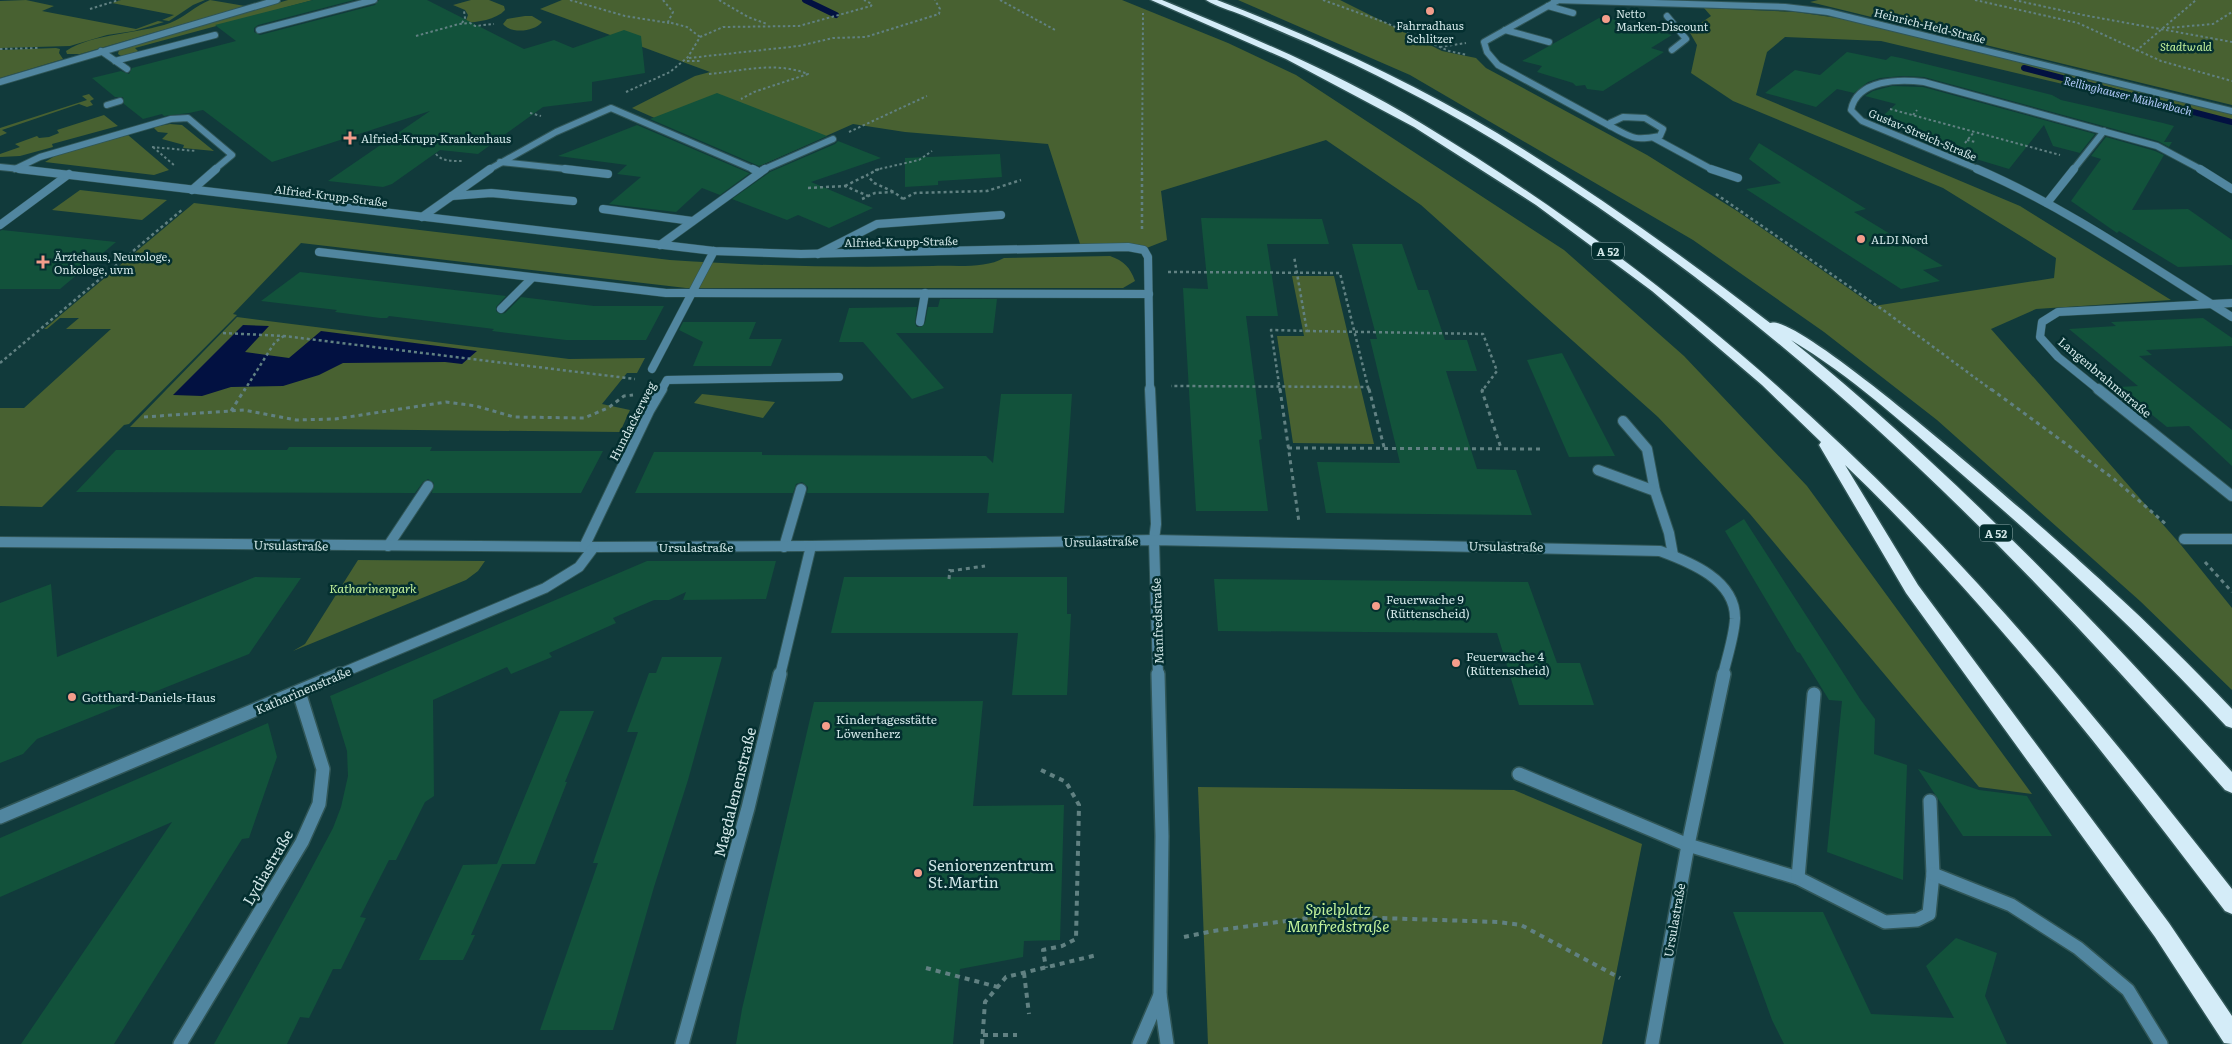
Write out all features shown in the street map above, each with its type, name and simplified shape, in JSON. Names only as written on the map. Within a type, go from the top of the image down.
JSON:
[{"type":"highway","name":"A 52","points":[[1155,0],[1262,43],[1339,80],[1416,122],[1492,169],[1573,225],[1717,338],[1813,424],[1915,527],[2061,689],[2232,905]]},
{"type":"highway","name":"A 52","points":[[1210,0],[1293,34],[1368,68],[1493,135],[1613,211],[1739,304],[1895,437],[1997,534],[2128,670],[2232,785]]},
{"type":"highway","points":[[1739,304],[1832,360],[1934,442],[2094,582],[2148,633],[2232,720]]},
{"type":"highway","points":[[1813,424],[1912,589],[2162,930],[2232,1035]]},
{"type":"street","points":[[0,82],[277,0]]},
{"type":"street","points":[[259,30],[374,0]]},
{"type":"street","name":"Heinrich-Held-Straße","points":[[1484,42],[1548,6],[1555,0],[1785,7],[1828,12],[1865,20],[2232,111]]},
{"type":"street","points":[[1783,0],[1785,7]]},
{"type":"street","points":[[1658,3],[1686,39],[1672,50]]},
{"type":"street","points":[[1548,6],[1573,13]]},
{"type":"street","points":[[1505,30],[1549,42]]},
{"type":"street","points":[[115,61],[215,35]]},
{"type":"street","points":[[1484,42],[1487,53],[1498,64],[1610,126],[1640,140],[1660,136],[1663,129],[1650,120],[1622,116],[1610,123],[1610,126]]},
{"type":"street","points":[[101,51],[126,69]]},
{"type":"street","name":"Gustav-Streich-Straße","points":[[2232,189],[2185,160],[2157,146],[1924,82],[1882,81],[1871,85],[1852,102],[1851,110],[1862,121],[2012,184],[2047,203],[2232,317]]},
{"type":"street","points":[[107,105],[120,101]]},
{"type":"street","points":[[422,217],[500,162],[556,132],[611,108],[759,172]]},
{"type":"street","points":[[15,169],[53,152],[182,117],[188,118],[232,155],[192,190]]},
{"type":"street","points":[[2047,203],[2104,131]]},
{"type":"street","points":[[1654,138],[1704,167],[1719,174],[1738,178]]},
{"type":"street","points":[[660,245],[759,172],[833,139]]},
{"type":"street","points":[[500,162],[608,174]]},
{"type":"street","name":"Alfried-Krupp-Straße","points":[[0,167],[714,251],[818,254],[1128,247],[1144,250]]},
{"type":"street","points":[[0,225],[69,174]]},
{"type":"street","points":[[451,196],[491,193],[573,201]]},
{"type":"street","points":[[602,209],[692,221]]},
{"type":"street","points":[[818,254],[876,224],[1001,215]]},
{"type":"street","name":"Manfredstraße","points":[[1144,250],[1148,257],[1150,386],[1156,524],[1154,540],[1162,836],[1160,994],[1167,1044]]},
{"type":"street","name":"Hundackerweg","points":[[652,369],[714,251]]},
{"type":"street","points":[[319,252],[666,293],[1149,294]]},
{"type":"street","points":[[501,308],[532,278]]},
{"type":"street","points":[[920,322],[926,293]]},
{"type":"street","points":[[2211,304],[2232,303]]},
{"type":"street","name":"Langenbrahmstraße","points":[[2211,304],[2058,312],[2042,322],[2040,337],[2058,357],[2232,496]]},
{"type":"street","name":"Hundackerweg","points":[[589,547],[648,410],[660,394],[667,380],[839,377]]},
{"type":"street","points":[[1623,422],[1647,449],[1655,491],[1669,533],[1673,556]]},
{"type":"street","points":[[1598,470],[1655,491]]},
{"type":"street","points":[[388,546],[428,486]]},
{"type":"street","points":[[784,547],[800,489]]},
{"type":"street","points":[[2184,539],[2232,538]]},
{"type":"street","name":"Ursulastraße","points":[[0,542],[388,546],[784,547],[1154,540],[1628,548],[1660,552],[1704,571],[1716,580],[1732,600],[1735,611],[1688,845],[1652,1044]]},
{"type":"street","name":"Magdalenenstraße","points":[[682,1044],[748,808],[811,546]]},
{"type":"street","name":"Katharinenstraße","points":[[0,817],[545,588],[574,572],[588,560],[589,547]]},
{"type":"street","name":"Lydiastraße","points":[[180,1044],[302,842],[319,804],[323,769],[299,692]]},
{"type":"street","points":[[1798,878],[1814,694]]},
{"type":"street","points":[[1519,774],[1688,845],[1798,878],[1885,922],[1917,920],[1929,914],[1933,874],[1930,801]]},
{"type":"street","points":[[1933,874],[2010,905],[2078,948],[2128,990],[2161,1044]]},
{"type":"street","name":"Manfredstraße","points":[[1139,1044],[1160,994]]},
{"type":"path","points":[[90,9],[119,0]]},
{"type":"path","points":[[570,0],[625,16],[687,28],[700,37]]},
{"type":"path","points":[[663,0],[673,12],[669,23]]},
{"type":"path","points":[[719,0],[748,17],[769,25]]},
{"type":"path","points":[[865,1],[872,0]]},
{"type":"path","points":[[700,37],[698,46],[688,58],[799,46],[833,38],[866,37],[939,14],[940,9],[935,0]]},
{"type":"path","points":[[1000,0],[1057,31]]},
{"type":"path","points":[[1323,0],[1384,22],[1439,47],[1498,64]]},
{"type":"path","points":[[1975,0],[2078,22],[2098,30],[2136,51],[2184,68],[2232,81]]},
{"type":"path","points":[[2014,0],[2083,15],[2232,42]]},
{"type":"path","points":[[2136,51],[2196,0]]},
{"type":"path","points":[[700,37],[723,27],[769,25],[786,27],[807,24],[871,6],[872,4],[865,1]]},
{"type":"path","points":[[1143,9],[1144,250]]},
{"type":"path","points":[[462,24],[464,11]]},
{"type":"path","points":[[2160,29],[2213,24],[2232,12]]},
{"type":"path","points":[[416,36],[462,24],[470,23],[475,26],[494,24]]},
{"type":"path","points":[[1439,47],[1484,42]]},
{"type":"path","points":[[687,62],[701,61]]},
{"type":"path","points":[[710,74],[765,66],[799,69],[808,74],[763,89],[741,99]]},
{"type":"path","points":[[833,139],[927,96]]},
{"type":"path","points":[[1855,99],[2081,160]]},
{"type":"path","points":[[1913,115],[1917,110]]},
{"type":"path","points":[[1925,124],[1929,119]]},
{"type":"path","points":[[2016,143],[2021,138]]},
{"type":"path","points":[[1967,140],[1975,142]]},
{"type":"path","points":[[181,171],[152,147],[232,155]]},
{"type":"path","points":[[808,188],[844,186],[881,167],[926,156],[932,151]]},
{"type":"path","points":[[867,175],[874,183],[894,192]]},
{"type":"path","points":[[903,199],[915,193],[987,191],[1021,180]]},
{"type":"path","points":[[844,186],[869,196]]},
{"type":"path","points":[[1708,190],[1741,210],[1886,312],[2114,479],[2184,539],[2232,592]]},
{"type":"path","points":[[0,363],[204,191]]},
{"type":"path","points":[[1294,256],[1307,331]]},
{"type":"path","points":[[1163,272],[1340,273],[1384,447]]},
{"type":"path","points":[[1301,543],[1271,330],[1483,334],[1498,371],[1482,391],[1501,448]]},
{"type":"path","points":[[223,333],[284,336],[642,380]]},
{"type":"path","points":[[231,411],[275,342],[284,336]]},
{"type":"path","points":[[1150,386],[1368,386]]},
{"type":"path","points":[[144,417],[244,410],[296,420],[335,419],[446,402],[476,406],[514,417],[584,418],[608,408],[624,396],[660,394]]},
{"type":"path","points":[[1288,448],[1541,449]]},
{"type":"path","points":[[949,579],[950,569],[970,570],[987,566]]},
{"type":"path","points":[[1041,770],[1066,782],[1079,804],[1076,939],[1062,946],[1043,950],[1046,968]]},
{"type":"path","points":[[1178,939],[1205,932],[1322,916],[1498,922],[1521,925],[1620,978]]},
{"type":"path","points":[[982,1044],[985,1002],[1006,977],[1097,955]]},
{"type":"path","points":[[926,968],[998,987]]},
{"type":"path","points":[[1024,973],[1029,1014]]},
{"type":"path","points":[[983,1035],[1017,1035]]},
{"type":"green space","points":[[26,0],[54,6],[42,11],[136,29],[158,21],[164,22],[134,31],[107,35],[70,46],[0,48],[0,1]]},
{"type":"green space","points":[[121,0],[205,0],[193,5],[169,21],[162,20],[174,15],[112,3]]},
{"type":"green space","points":[[210,0],[245,6],[80,54],[67,54],[66,51],[89,41],[170,23]]},
{"type":"green space","points":[[288,0],[313,0],[135,48],[140,53],[123,57],[118,54],[119,50]]},
{"type":"green space","points":[[471,0],[489,0],[504,6],[505,10],[492,18],[465,23],[468,15],[465,10],[453,5]]},
{"type":"green space","points":[[562,0],[1122,0],[1228,43],[1296,75],[1564,250],[1684,356],[1807,486],[2032,794],[1979,787],[1750,514],[1658,417],[1421,205],[1326,140],[1161,191],[1167,240],[1144,249],[1081,247],[1048,144],[905,132],[853,124],[761,165],[632,108],[695,76],[710,72],[540,9]]},
{"type":"green space","points":[[1238,0],[1340,0],[1442,51],[1476,58],[1486,68],[1647,155],[1737,211],[1874,306],[2054,278],[2056,258],[1943,188],[1733,101],[1691,73],[1697,45],[1689,31],[1711,16],[1704,8],[1796,12],[1845,19],[2232,114],[2232,124],[1881,41],[1785,37],[1767,52],[1756,95],[2020,206],[2171,300],[2036,309],[1991,329],[2181,545],[2232,608],[2232,690],[2140,601],[1937,420],[1824,332],[1693,240],[1410,75]]},
{"type":"green space","name":"Stadtwald","points":[[1818,0],[2232,0],[2232,105],[1810,2]]},
{"type":"green space","points":[[532,16],[542,22],[528,30],[511,29],[503,24],[507,19]]},
{"type":"green space","points":[[60,49],[59,53],[63,59],[0,78],[0,50]]},
{"type":"green space","points":[[89,94],[94,99],[90,101],[93,105],[87,107],[79,104],[2,130],[7,133],[0,136],[0,128],[87,100],[82,96]]},
{"type":"green space","points":[[104,115],[118,126],[52,144],[53,147],[20,156],[0,157],[0,154],[20,147],[15,144],[37,136],[39,138],[49,137],[59,133],[57,130]]},
{"type":"green space","points":[[170,124],[182,125],[214,151],[183,148],[184,145],[162,139],[168,133],[158,132],[153,127]]},
{"type":"green space","points":[[128,135],[169,170],[154,175],[45,162],[58,154]]},
{"type":"green space","points":[[80,190],[167,200],[142,220],[52,210]]},
{"type":"green space","points":[[194,203],[670,260],[703,262],[834,267],[960,266],[988,264],[1004,258],[1110,256],[1126,265],[1135,281],[1123,288],[686,288],[301,243],[233,314],[237,315],[129,424],[124,425],[42,507],[0,506],[0,408],[24,408],[111,329],[66,329],[79,318],[60,318],[47,329],[44,329]]},
{"type":"green space","points":[[1292,276],[1334,276],[1374,444],[1293,443],[1277,336],[1304,336]]},
{"type":"green space","points":[[237,317],[569,359],[645,358],[637,373],[627,373],[602,404],[630,410],[620,432],[130,427]]},
{"type":"green space","points":[[702,394],[775,402],[763,418],[694,403]]},
{"type":"green space","name":"Katharinenpark","points":[[358,560],[485,561],[478,571],[466,580],[293,651],[305,644]]},
{"type":"green space","name":"Spielplatz Manfredstraße","points":[[1198,787],[1514,790],[1642,844],[1602,1044],[1208,1044]]},
{"type":"shaded area","points":[[243,325],[269,326],[245,352],[289,358],[321,331],[477,351],[462,364],[445,362],[343,363],[319,375],[283,386],[231,387],[202,396],[173,395]]},
{"type":"building","name":"Alfried-Krupp-Krankenhaus","points":[[313,0],[354,0],[258,25],[254,28],[254,32],[260,35],[375,5],[379,0],[427,0],[524,49],[554,40],[573,48],[624,30],[641,36],[645,73],[592,82],[592,101],[543,107],[478,154],[440,150],[392,184],[383,187],[328,181],[430,111],[272,162],[203,110],[164,116],[162,114],[143,119],[124,104],[123,97],[115,97],[92,78],[121,71],[129,74],[132,68],[236,41],[215,25]]},
{"type":"building","points":[[1599,18],[1604,20],[1607,18],[1672,35],[1651,48],[1664,52],[1603,91],[1587,89],[1585,85],[1576,86],[1573,83],[1537,72],[1542,66],[1522,61]]},
{"type":"building","points":[[1847,52],[1886,60],[1891,56],[1901,58],[2052,95],[2061,100],[2174,126],[2164,142],[2172,142],[2169,147],[2158,141],[1924,77],[1880,78],[1868,82],[1854,93],[1837,89],[1816,107],[1765,93],[1795,70],[1820,75]]},
{"type":"building","points":[[1892,86],[1923,87],[2095,134],[2080,153],[2053,146],[2044,125],[2009,169],[1930,144],[1934,139],[1876,122],[1896,104],[1865,96],[1873,91]]},
{"type":"building","points":[[717,93],[827,136],[759,166],[650,119]]},
{"type":"building","points":[[637,125],[750,173],[720,195],[702,188],[676,212],[609,204],[641,177],[617,174],[627,165],[558,156]]},
{"type":"building","points":[[2106,137],[2164,155],[2132,210],[2188,209],[2232,240],[2232,265],[2178,267],[2119,231],[2117,233],[2071,201],[2101,159],[2091,156]]},
{"type":"building","points":[[838,141],[881,158],[811,182],[873,208],[829,228],[798,215],[787,220],[732,199],[770,172]]},
{"type":"building","name":"ALDI Nord","points":[[1759,143],[1866,209],[1854,212],[1943,266],[1923,270],[1940,281],[1901,289],[1746,189],[1781,183],[1749,159]]},
{"type":"building","points":[[1000,154],[1002,177],[938,181],[938,185],[905,187],[905,158]]},
{"type":"building","points":[[1201,218],[1322,219],[1329,244],[1267,244],[1278,316],[1246,316],[1262,439],[1259,440],[1268,511],[1196,511],[1183,288],[1208,289]]},
{"type":"building","points":[[0,231],[116,242],[60,289],[0,289]]},
{"type":"building","points":[[1352,244],[1402,244],[1418,290],[1428,290],[1445,340],[1467,340],[1477,371],[1446,371],[1477,469],[1516,470],[1532,515],[1326,513],[1317,462],[1400,463],[1370,339],[1377,339]]},
{"type":"building","points":[[300,272],[506,296],[496,307],[496,311],[500,314],[505,313],[521,297],[594,306],[664,306],[646,340],[566,340],[492,331],[494,329],[389,316],[387,318],[380,318],[335,312],[337,310],[261,301]]},
{"type":"building","points":[[940,299],[997,299],[993,333],[896,333],[944,388],[912,399],[863,342],[839,342],[849,308],[917,307],[915,323],[917,327],[921,327],[925,323],[928,307],[938,307]]},
{"type":"building","points":[[2203,318],[2232,338],[2232,346],[2146,350],[2152,355],[2139,356],[2232,430],[2232,466],[2189,426],[2167,427],[2118,387],[2138,386],[2069,329],[2116,326],[2111,322]]},
{"type":"building","points":[[683,322],[756,322],[749,339],[782,339],[771,366],[693,366],[703,342],[679,330]]},
{"type":"building","points":[[1562,353],[1615,456],[1569,457],[1527,360]]},
{"type":"building","points":[[1001,394],[1072,394],[1064,513],[987,513],[989,493],[807,493],[808,487],[802,482],[796,484],[793,493],[635,493],[654,452],[762,452],[762,455],[986,456],[993,463]]},
{"type":"building","points":[[289,447],[432,447],[430,451],[603,451],[581,493],[432,493],[434,483],[428,479],[423,482],[415,493],[76,492],[116,450],[287,450]]},
{"type":"building","points":[[1744,519],[1860,699],[1875,719],[1874,754],[1907,765],[1903,880],[1827,852],[1842,701],[1829,700],[1800,653],[1797,652],[1725,531]]},
{"type":"building","points":[[647,561],[776,561],[766,599],[683,600],[686,592],[669,600],[654,600],[613,618],[616,623],[549,653],[552,657],[511,674],[507,667],[433,700],[434,796],[425,802],[396,860],[389,860],[360,917],[366,918],[341,969],[333,969],[309,1018],[300,1017],[287,1044],[214,1044],[301,888],[333,828],[341,807],[348,776],[347,751],[330,696]]},
{"type":"building","name":"Gotthard-Daniels-Haus","points":[[255,577],[301,578],[249,654],[37,739],[23,754],[0,763],[0,603],[51,584],[57,657]]},
{"type":"building","points":[[844,577],[1067,577],[1067,614],[1071,614],[1067,695],[1012,695],[1018,633],[831,633]]},
{"type":"building","name":"Feuerwache 9 (Rüttenscheid)","points":[[1214,579],[1528,582],[1557,663],[1580,663],[1594,705],[1519,705],[1497,633],[1218,631]]},
{"type":"building","points":[[662,657],[722,657],[688,780],[654,887],[613,1030],[540,1030],[598,863],[593,863],[638,732],[627,732],[649,673],[656,673]]},
{"type":"building","name":"Seniorenzentrum St.Martin","points":[[983,701],[973,806],[1064,805],[1060,940],[1024,941],[1023,957],[960,969],[953,1044],[736,1044],[742,1009],[814,702]]},
{"type":"building","points":[[560,711],[594,711],[565,782],[567,782],[535,864],[502,864],[471,935],[475,935],[463,960],[419,960],[463,865],[497,864]]},
{"type":"building","points":[[268,723],[277,757],[249,838],[242,839],[114,1044],[21,1044],[172,822],[0,897],[0,838]]},
{"type":"building","points":[[1918,769],[1979,790],[2027,796],[2052,836],[1963,836]]},
{"type":"building","points":[[1733,912],[1823,912],[1871,1014],[1954,1018],[1926,966],[1956,938],[1997,953],[1985,996],[2007,1044],[1784,1044],[1772,1020]]},
{"type":"waterway","points":[[805,0],[836,15]]},
{"type":"waterway","name":"Rellinghauser Mühlenbach","points":[[2024,68],[2232,122]]},
{"type":"place","name":"Fahrradhaus Schlitzer","points":[[1430,11]]},
{"type":"place","name":"Netto Marken-Discount","points":[[1606,19]]},
{"type":"place","name":"Alfried-Krupp-Krankenhaus","points":[[350,138]]},
{"type":"place","name":"ALDI Nord","points":[[1861,239]]},
{"type":"place","name":"Ärztehaus, Neurologe, Onkologe, uvm","points":[[43,262]]},
{"type":"place","name":"Feuerwache 9 (Rüttenscheid)","points":[[1376,606]]},
{"type":"place","name":"Feuerwache 4 (Rüttenscheid)","points":[[1456,663]]},
{"type":"place","name":"Gotthard-Daniels-Haus","points":[[72,697]]},
{"type":"place","name":"Kindertagesstätte Löwenherz","points":[[826,726]]},
{"type":"place","name":"Seniorenzentrum St.Martin","points":[[918,873]]}]
